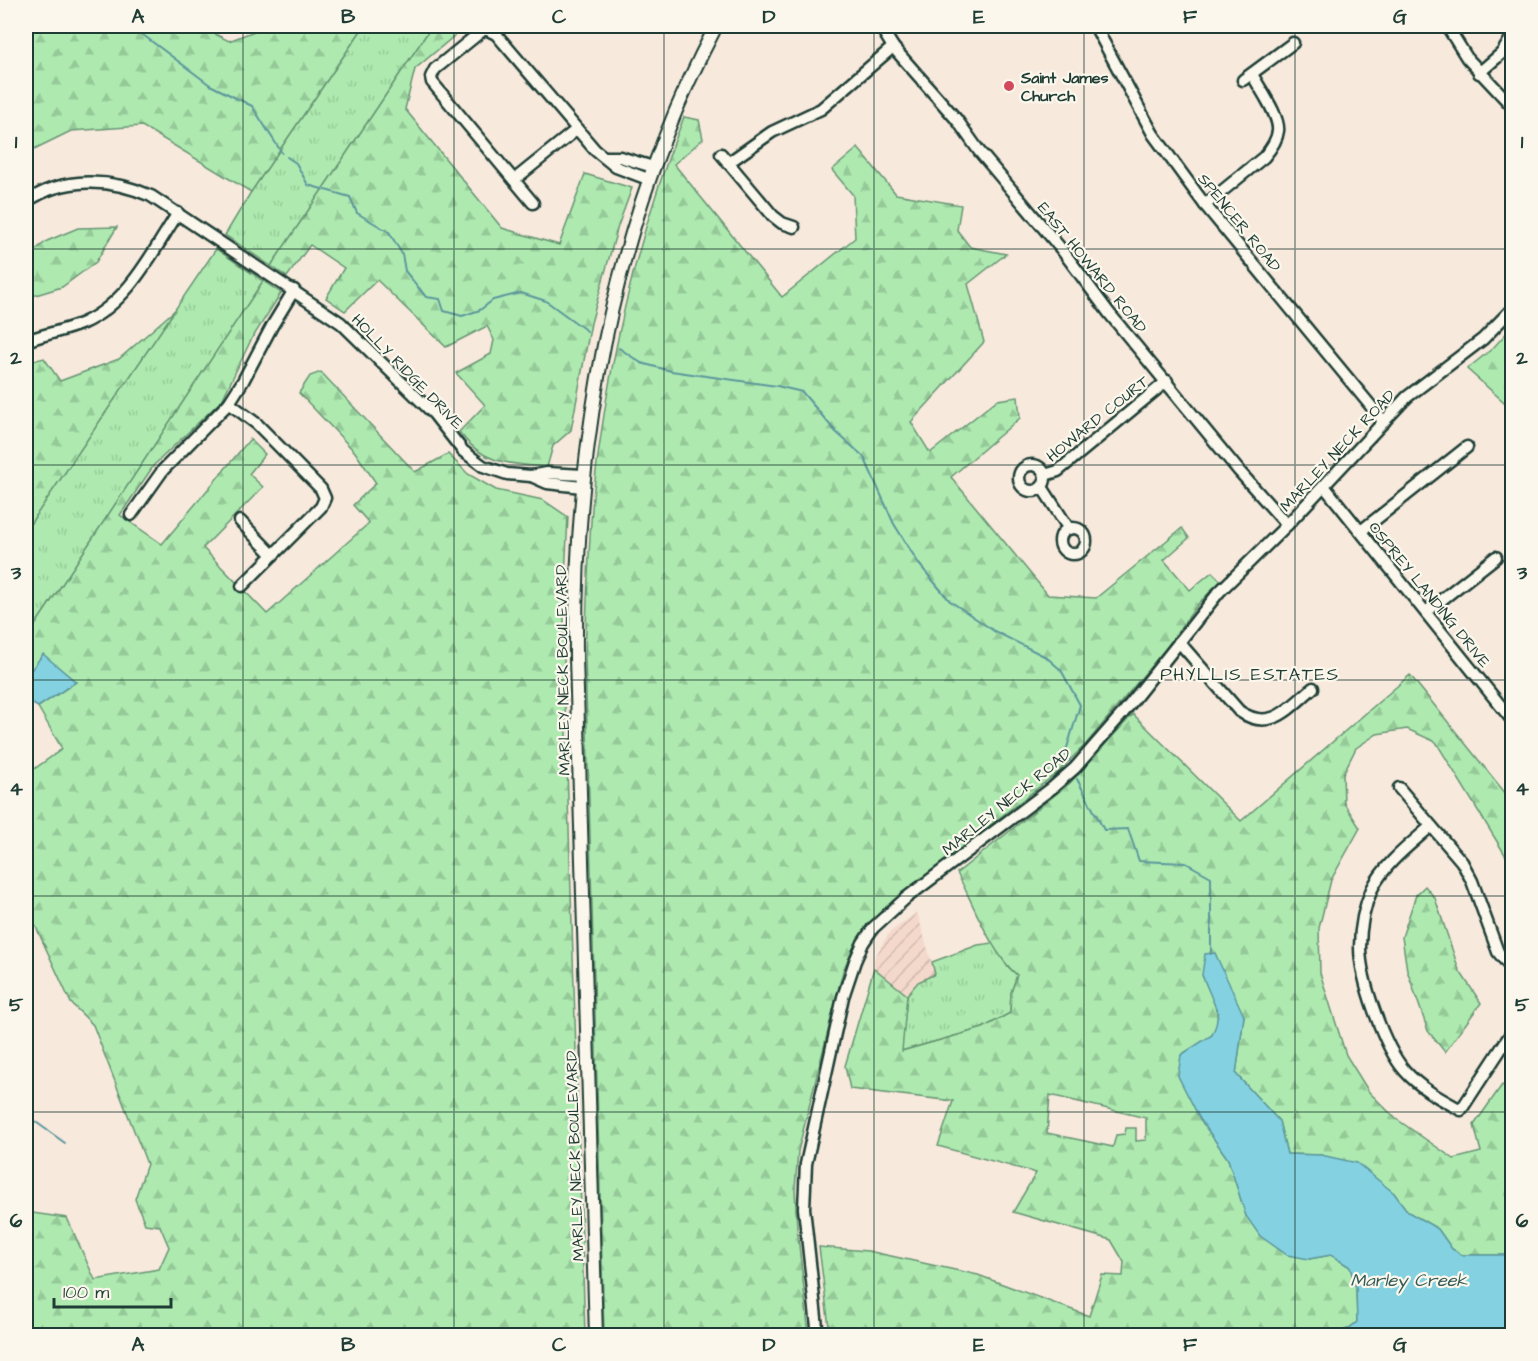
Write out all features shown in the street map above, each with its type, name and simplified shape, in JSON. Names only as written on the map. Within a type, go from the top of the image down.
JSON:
[{"type":"main road","name":"MARLEY NECK BOULEVARD","points":[[596,1335],[576,657],[576,571],[582,481],[598,368],[619,276],[651,173],[678,104],[716,26]]},
{"type":"street","name":"EAST HOWARD ROAD","points":[[880,26],[893,47],[957,120],[979,151],[1062,250],[1109,314],[1167,381],[1239,471],[1287,525]]},
{"type":"street","name":"SPENCER ROAD","points":[[1095,26],[1153,134],[1205,205],[1384,422]]},
{"type":"street","points":[[1447,26],[1479,73],[1512,106]]},
{"type":"street","points":[[532,203],[432,82],[431,77],[435,69],[478,32],[488,30],[496,34],[595,150],[616,167],[651,173]]},
{"type":"street","points":[[1479,73],[1502,53],[1512,37]]},
{"type":"street","points":[[1205,205],[1270,149],[1278,131],[1273,112],[1247,77],[1293,43]]},
{"type":"street","points":[[794,227],[772,216],[724,158],[821,109],[893,47]]},
{"type":"street","points":[[514,180],[576,130]]},
{"type":"street","name":"HOLLY RIDGE DRIVE","points":[[26,202],[47,191],[82,182],[100,182],[135,189],[178,213],[324,310],[357,338],[434,414],[472,459],[495,471],[531,476],[548,473],[582,481]]},
{"type":"street","points":[[26,341],[83,323],[103,312],[132,282],[178,213]]},
{"type":"street","points":[[131,515],[167,465],[229,403],[294,290]]},
{"type":"street","name":"MARLEY NECK ROAD","points":[[819,1335],[804,1208],[806,1164],[843,997],[863,943],[873,928],[906,898],[1052,788],[1075,768],[1123,713],[1219,592],[1287,525],[1407,397],[1483,339],[1504,320],[1512,309]]},
{"type":"street","name":"HOWARD COURT","points":[[1045,475],[1058,471],[1167,381]]},
{"type":"street","points":[[229,403],[257,424],[324,493],[324,503],[321,507],[242,586]]},
{"type":"street","points":[[1361,531],[1467,447]]},
{"type":"street","name":"HOWARD COURT","points":[[1031,465],[1038,466],[1045,475],[1042,487],[1037,490],[1025,489],[1021,484],[1021,471],[1031,465]]},
{"type":"street","name":"OSPREY LANDING DRIVE","points":[[1324,486],[1512,720]]},
{"type":"street","points":[[1042,487],[1069,529]]},
{"type":"street","points":[[240,521],[273,555]]},
{"type":"street","points":[[1426,612],[1496,556]]},
{"type":"street","points":[[1179,642],[1239,711],[1248,717],[1260,721],[1271,720],[1313,688]]},
{"type":"street","points":[[1399,788],[1462,862],[1472,881],[1498,952],[1512,969]]},
{"type":"street","points":[[1431,826],[1397,855],[1383,871],[1365,908],[1361,927],[1362,969],[1384,1036],[1404,1070],[1433,1095],[1461,1110],[1512,1032]]},
{"type":"shaded area","points":[[917,912],[935,974],[918,982],[907,995],[874,968],[874,959],[889,933]]},
{"type":"green space","points":[[26,26],[199,26],[229,41],[267,26],[364,26],[251,192],[142,126],[71,131],[26,153]]},
{"type":"green space","points":[[364,26],[432,26],[271,266],[225,235],[251,192]]},
{"type":"green space","points":[[432,26],[466,26],[415,69],[405,109],[502,228],[559,245],[585,174],[632,188],[618,226],[591,323],[571,430],[553,446],[547,467],[509,463],[488,457],[468,443],[459,432],[485,405],[456,373],[491,354],[494,340],[487,326],[446,347],[377,280],[345,311],[326,298],[344,268],[310,245],[287,277],[271,266]]},
{"type":"green space","points":[[684,117],[699,120],[703,139],[674,164],[782,297],[855,238],[853,195],[832,170],[858,148],[896,194],[961,205],[957,230],[970,247],[1006,254],[968,284],[984,342],[911,422],[930,453],[997,400],[1018,397],[1020,418],[951,477],[1048,595],[1096,598],[1182,528],[1189,538],[1164,560],[1190,590],[1212,572],[1221,581],[1198,604],[1167,647],[1086,744],[1057,773],[892,902],[874,918],[857,940],[843,971],[798,1151],[795,1189],[797,1227],[809,1335],[604,1335],[585,657],[590,537],[599,449],[615,352],[638,256]]},
{"type":"green space","points":[[117,227],[96,262],[62,287],[26,298],[26,257],[47,241],[78,228]]},
{"type":"green space","points":[[216,249],[263,281],[26,639],[26,530]]},
{"type":"green space","points":[[263,281],[281,293],[251,340],[222,400],[154,465],[120,515],[162,544],[250,439],[265,454],[249,474],[263,487],[203,548],[267,614],[369,523],[353,505],[376,483],[355,452],[299,393],[310,376],[321,372],[415,472],[448,454],[468,474],[496,490],[543,500],[568,517],[564,595],[564,672],[585,1335],[26,1335],[26,1212],[67,1218],[95,1280],[159,1269],[169,1247],[160,1226],[145,1224],[135,1199],[147,1164],[93,1025],[71,1003],[26,905],[26,775],[62,749],[38,707],[76,682],[43,655],[26,677],[26,639]]},
{"type":"green space","points":[[175,310],[26,530],[26,363],[44,358],[60,381],[119,359]]},
{"type":"green space","points":[[1512,327],[1512,409],[1467,369],[1493,348]]},
{"type":"green space","points":[[1410,675],[1506,794],[1512,790],[1512,866],[1436,742],[1407,729],[1377,734],[1356,748],[1343,774],[1344,803],[1360,828],[1331,880],[1319,928],[1320,973],[1346,1055],[1369,1092],[1395,1118],[1454,1159],[1481,1152],[1474,1125],[1502,1085],[1512,1092],[1512,1253],[1462,1255],[1452,1249],[1438,1229],[1408,1212],[1394,1193],[1321,1155],[1287,1154],[1279,1121],[1236,1074],[1244,1016],[1202,975],[1215,1006],[1217,1023],[1210,1037],[1181,1055],[1200,1119],[1228,1159],[1246,1216],[1309,1259],[1331,1255],[1350,1267],[1356,1288],[1357,1322],[1348,1329],[1329,1336],[830,1335],[819,1247],[868,1251],[978,1275],[1089,1316],[1102,1275],[1123,1276],[1124,1262],[1111,1240],[1013,1212],[1036,1173],[938,1146],[953,1101],[850,1089],[845,1066],[874,968],[907,995],[902,1051],[983,1028],[1010,1013],[1011,993],[1017,975],[1007,965],[991,941],[957,873],[1070,783],[1133,714],[1241,821]],"holes":[[[1050,1095],[1146,1118],[1146,1140],[1136,1141],[1136,1128],[1126,1128],[1125,1134],[1116,1135],[1113,1147],[1047,1133]]]},
{"type":"green space","points":[[1425,886],[1435,898],[1459,970],[1481,1003],[1445,1052],[1428,1031],[1407,970],[1402,937],[1416,895]]},
{"type":"green space","points":[[993,943],[1007,966],[1017,975],[1011,993],[1010,1013],[983,1028],[901,1051],[907,995],[918,982],[935,974],[932,962],[978,945]]},
{"type":"water","points":[[43,654],[76,682],[38,707],[26,700],[26,677]]},
{"type":"water","name":"Marley Creek","points":[[1215,953],[1244,1016],[1236,1074],[1279,1121],[1287,1154],[1321,1155],[1357,1163],[1394,1193],[1408,1212],[1438,1229],[1452,1249],[1462,1255],[1512,1253],[1512,1335],[1329,1335],[1348,1329],[1357,1322],[1356,1288],[1350,1267],[1331,1255],[1309,1259],[1287,1255],[1260,1236],[1246,1216],[1228,1159],[1200,1119],[1178,1076],[1181,1055],[1212,1035],[1216,1025],[1218,1013],[1202,975],[1205,954]]},
{"type":"waterway","points":[[131,26],[210,85],[252,106],[282,153]]},
{"type":"waterway","points":[[287,157],[296,163],[308,185],[350,197],[357,213],[389,232],[402,254],[405,271],[426,297],[440,299],[444,311],[462,316],[480,310],[493,300],[521,293],[546,301],[587,331]]},
{"type":"waterway","points":[[619,348],[641,363],[671,371],[777,386],[802,392],[836,432],[864,457],[894,524],[919,564],[950,601],[994,631],[1046,657],[1061,670],[1080,705],[1066,751],[1070,761]]},
{"type":"waterway","points":[[1077,779],[1104,830],[1128,829],[1139,861],[1186,863],[1211,877],[1211,954]]},
{"type":"waterway","points":[[26,1115],[65,1143]]},
{"type":"place","name":"Saint James Church","points":[[1009,86]]},
{"type":"district","name":"PHYLLIS ESTATES","points":[[1250,674]]}]
